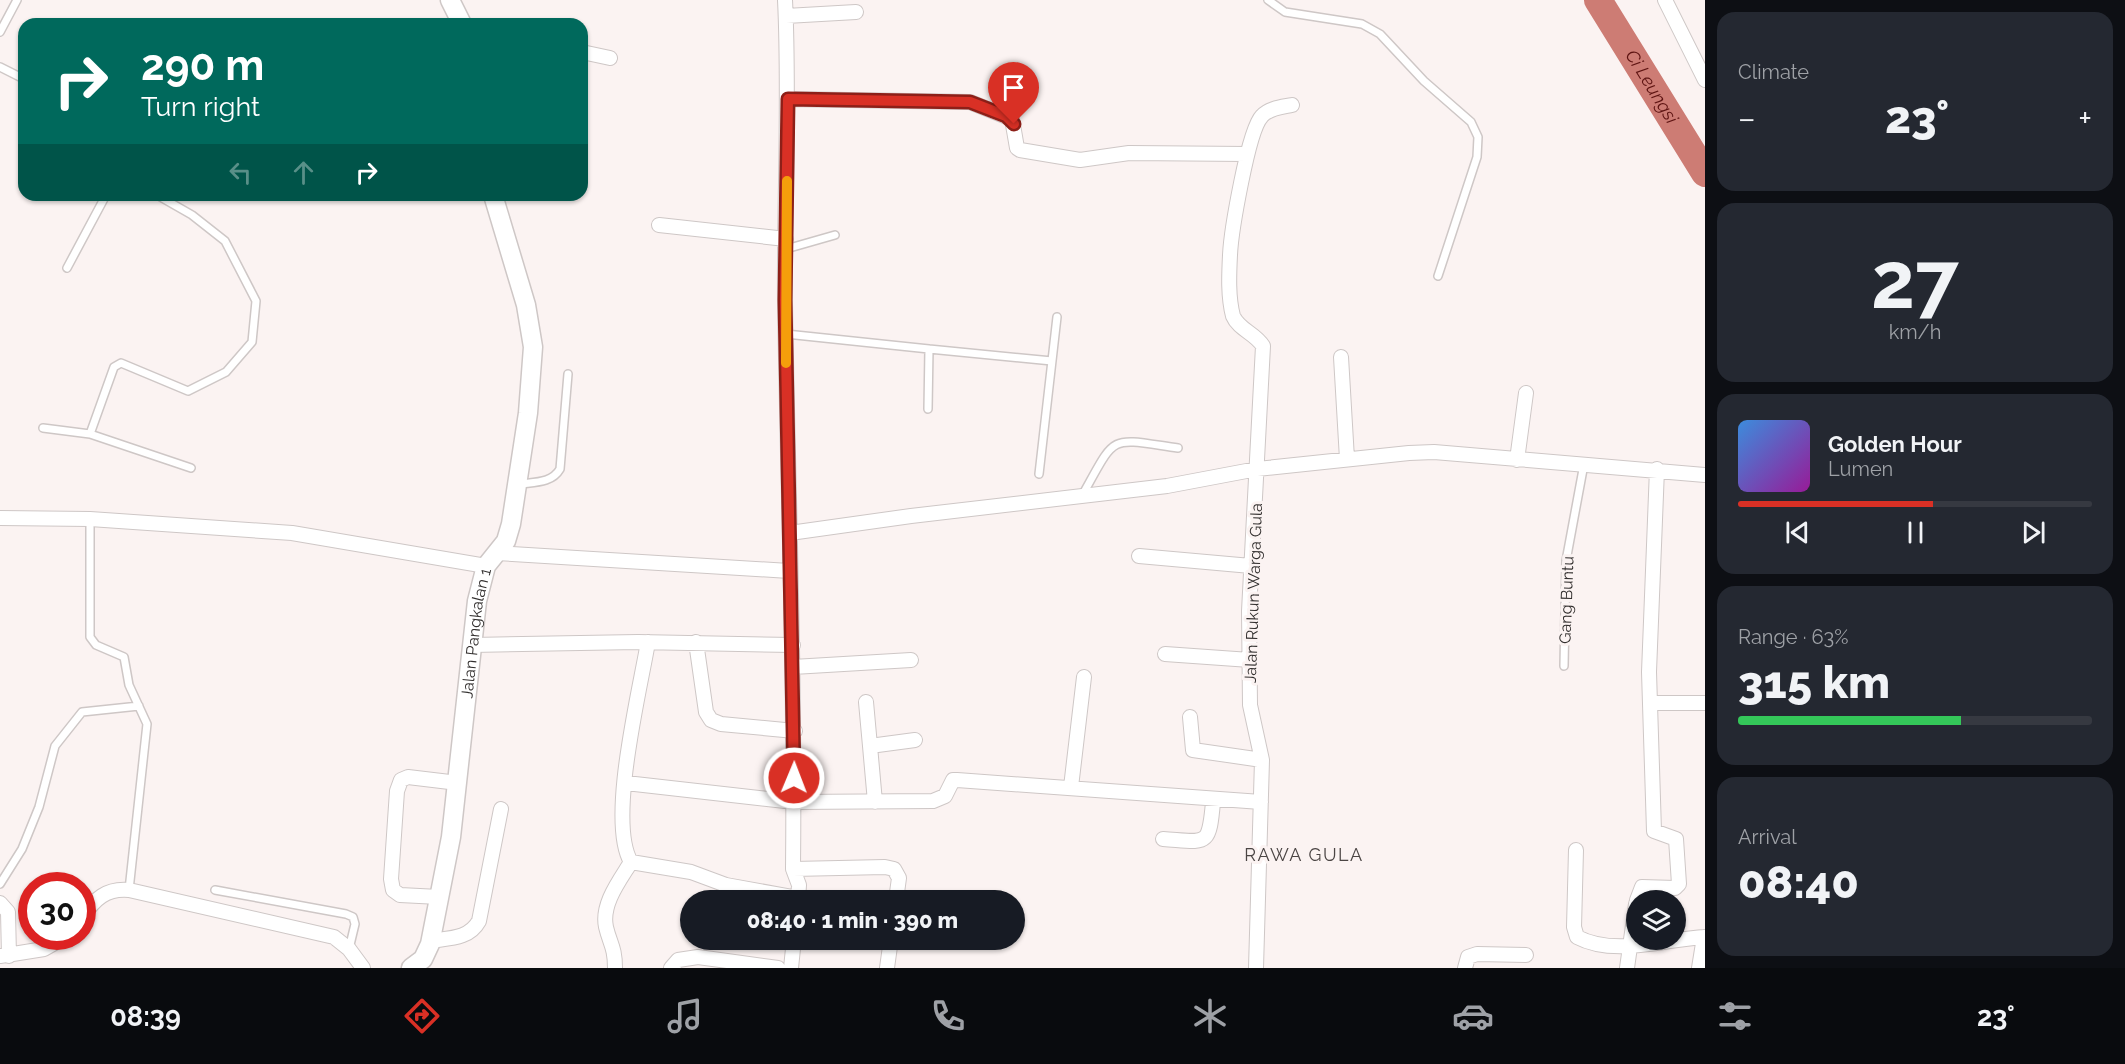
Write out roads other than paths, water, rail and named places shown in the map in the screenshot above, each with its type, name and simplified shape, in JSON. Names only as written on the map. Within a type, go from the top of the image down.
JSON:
[{"type":"main road","points":[[450,0],[459,18]]},
{"type":"main road","name":"Jalan Pangkalan 1","points":[[415,967],[423,959],[430,940],[439,897],[458,783],[477,601],[491,559],[506,541],[511,524],[528,412],[531,327],[495,201]]},
{"type":"street","points":[[785,0],[788,99],[786,334],[789,571],[795,731],[793,869],[799,890]]},
{"type":"street","points":[[1669,1],[1705,80]]},
{"type":"street","points":[[786,16],[856,12]]},
{"type":"street","points":[[588,53],[610,58]]},
{"type":"street","points":[[788,99],[970,102],[1012,119],[1017,148],[1020,150],[1080,160],[1129,153],[1247,154],[1262,116],[1273,109],[1292,105]]},
{"type":"street","name":"Jalan Rukun Warga Gula","points":[[1247,154],[1230,254],[1231,307],[1237,324],[1259,339],[1263,346],[1251,566],[1250,705],[1262,760],[1256,968]]},
{"type":"street","points":[[659,225],[786,244]]},
{"type":"street","points":[[1341,357],[1347,459]]},
{"type":"street","points":[[1517,460],[1526,393]]},
{"type":"street","points":[[790,533],[1083,494],[1167,486],[1257,469],[1434,452],[1657,469],[1705,475]]},
{"type":"street","points":[[1641,890],[1642,887],[1675,888],[1679,884],[1676,839],[1654,831],[1649,672],[1657,469]]},
{"type":"street","points":[[0,518],[90,519],[292,533],[491,559],[789,571]]},
{"type":"street","points":[[1139,556],[1251,566]]},
{"type":"street","points":[[631,862],[622,839],[626,783],[648,642]]},
{"type":"street","points":[[472,645],[696,642],[793,645]]},
{"type":"street","points":[[696,642],[706,712],[711,720],[721,724],[795,731]]},
{"type":"street","points":[[1165,654],[1250,660]]},
{"type":"street","points":[[793,667],[911,660]]},
{"type":"street","points":[[1071,787],[1084,677]]},
{"type":"street","points":[[866,702],[875,802]]},
{"type":"street","points":[[1650,703],[1705,703]]},
{"type":"street","points":[[1190,717],[1193,750],[1262,760]]},
{"type":"street","points":[[870,746],[915,740]]},
{"type":"street","points":[[439,897],[400,895],[393,890],[391,879],[397,791],[401,780],[408,777],[458,783]]},
{"type":"street","points":[[626,783],[794,802],[940,800],[953,780],[1261,802]]},
{"type":"street","points":[[1163,839],[1196,841],[1206,838],[1210,831],[1213,802]]},
{"type":"street","points":[[430,940],[462,937],[474,931],[479,921],[501,809]]},
{"type":"street","points":[[1576,850],[1574,927],[1577,936],[1586,942],[1626,945]]},
{"type":"street","points":[[631,862],[691,872],[726,885],[752,890]]},
{"type":"street","points":[[615,968],[615,948],[605,925],[615,885],[631,862]]},
{"type":"street","points":[[793,869],[885,867],[894,869],[899,878],[897,890]]},
{"type":"street","points":[[96,902],[104,893],[117,889],[129,890],[334,937],[350,948],[363,968]]},
{"type":"street","points":[[0,903],[8,912],[4,956],[38,950]]},
{"type":"street","points":[[1686,939],[1704,937],[1699,968]]},
{"type":"street","points":[[791,968],[793,950]]},
{"type":"street","points":[[887,968],[889,950]]},
{"type":"street","points":[[1627,968],[1631,950]]},
{"type":"street","points":[[1465,968],[1468,957],[1477,954],[1526,955]]},
{"type":"street","points":[[671,968],[678,960],[698,957],[778,968]]},
{"type":"lane","points":[[0,32],[17,0]]},
{"type":"lane","points":[[1268,0],[1285,12],[1368,26],[1380,34],[1424,81],[1472,122],[1478,137],[1478,157],[1438,276]]},
{"type":"lane","points":[[0,67],[18,76]]},
{"type":"lane","points":[[67,268],[103,201]]},
{"type":"lane","points":[[90,434],[114,368],[121,363],[188,391],[226,372],[252,342],[256,301],[225,241],[192,215],[168,201]]},
{"type":"lane","points":[[786,244],[835,235]]},
{"type":"lane","points":[[1039,474],[1057,317]]},
{"type":"lane","points":[[786,334],[1052,361]]},
{"type":"lane","points":[[928,409],[929,349]]},
{"type":"lane","points":[[517,485],[549,480],[555,477],[560,469],[568,375]]},
{"type":"lane","points":[[43,428],[90,434],[191,468]]},
{"type":"lane","points":[[1083,494],[1109,448],[1117,443],[1126,441],[1178,448]]},
{"type":"lane","name":"Gang Buntu","points":[[1564,666],[1566,561],[1584,464]]},
{"type":"lane","points":[[90,519],[90,637],[96,645],[124,657],[129,685],[147,724],[129,890]]},
{"type":"lane","points":[[0,884],[22,849],[39,807],[55,746],[75,720],[82,712],[139,706]]},
{"type":"lane","points":[[214,890],[346,914],[353,917],[355,924],[350,948]]},
{"type":"waterway","name":"Ci Leungsi","points":[[1598,0],[1705,173]]},
{"type":"district","name":"RAWA GULA","points":[[1304,855]]}]
